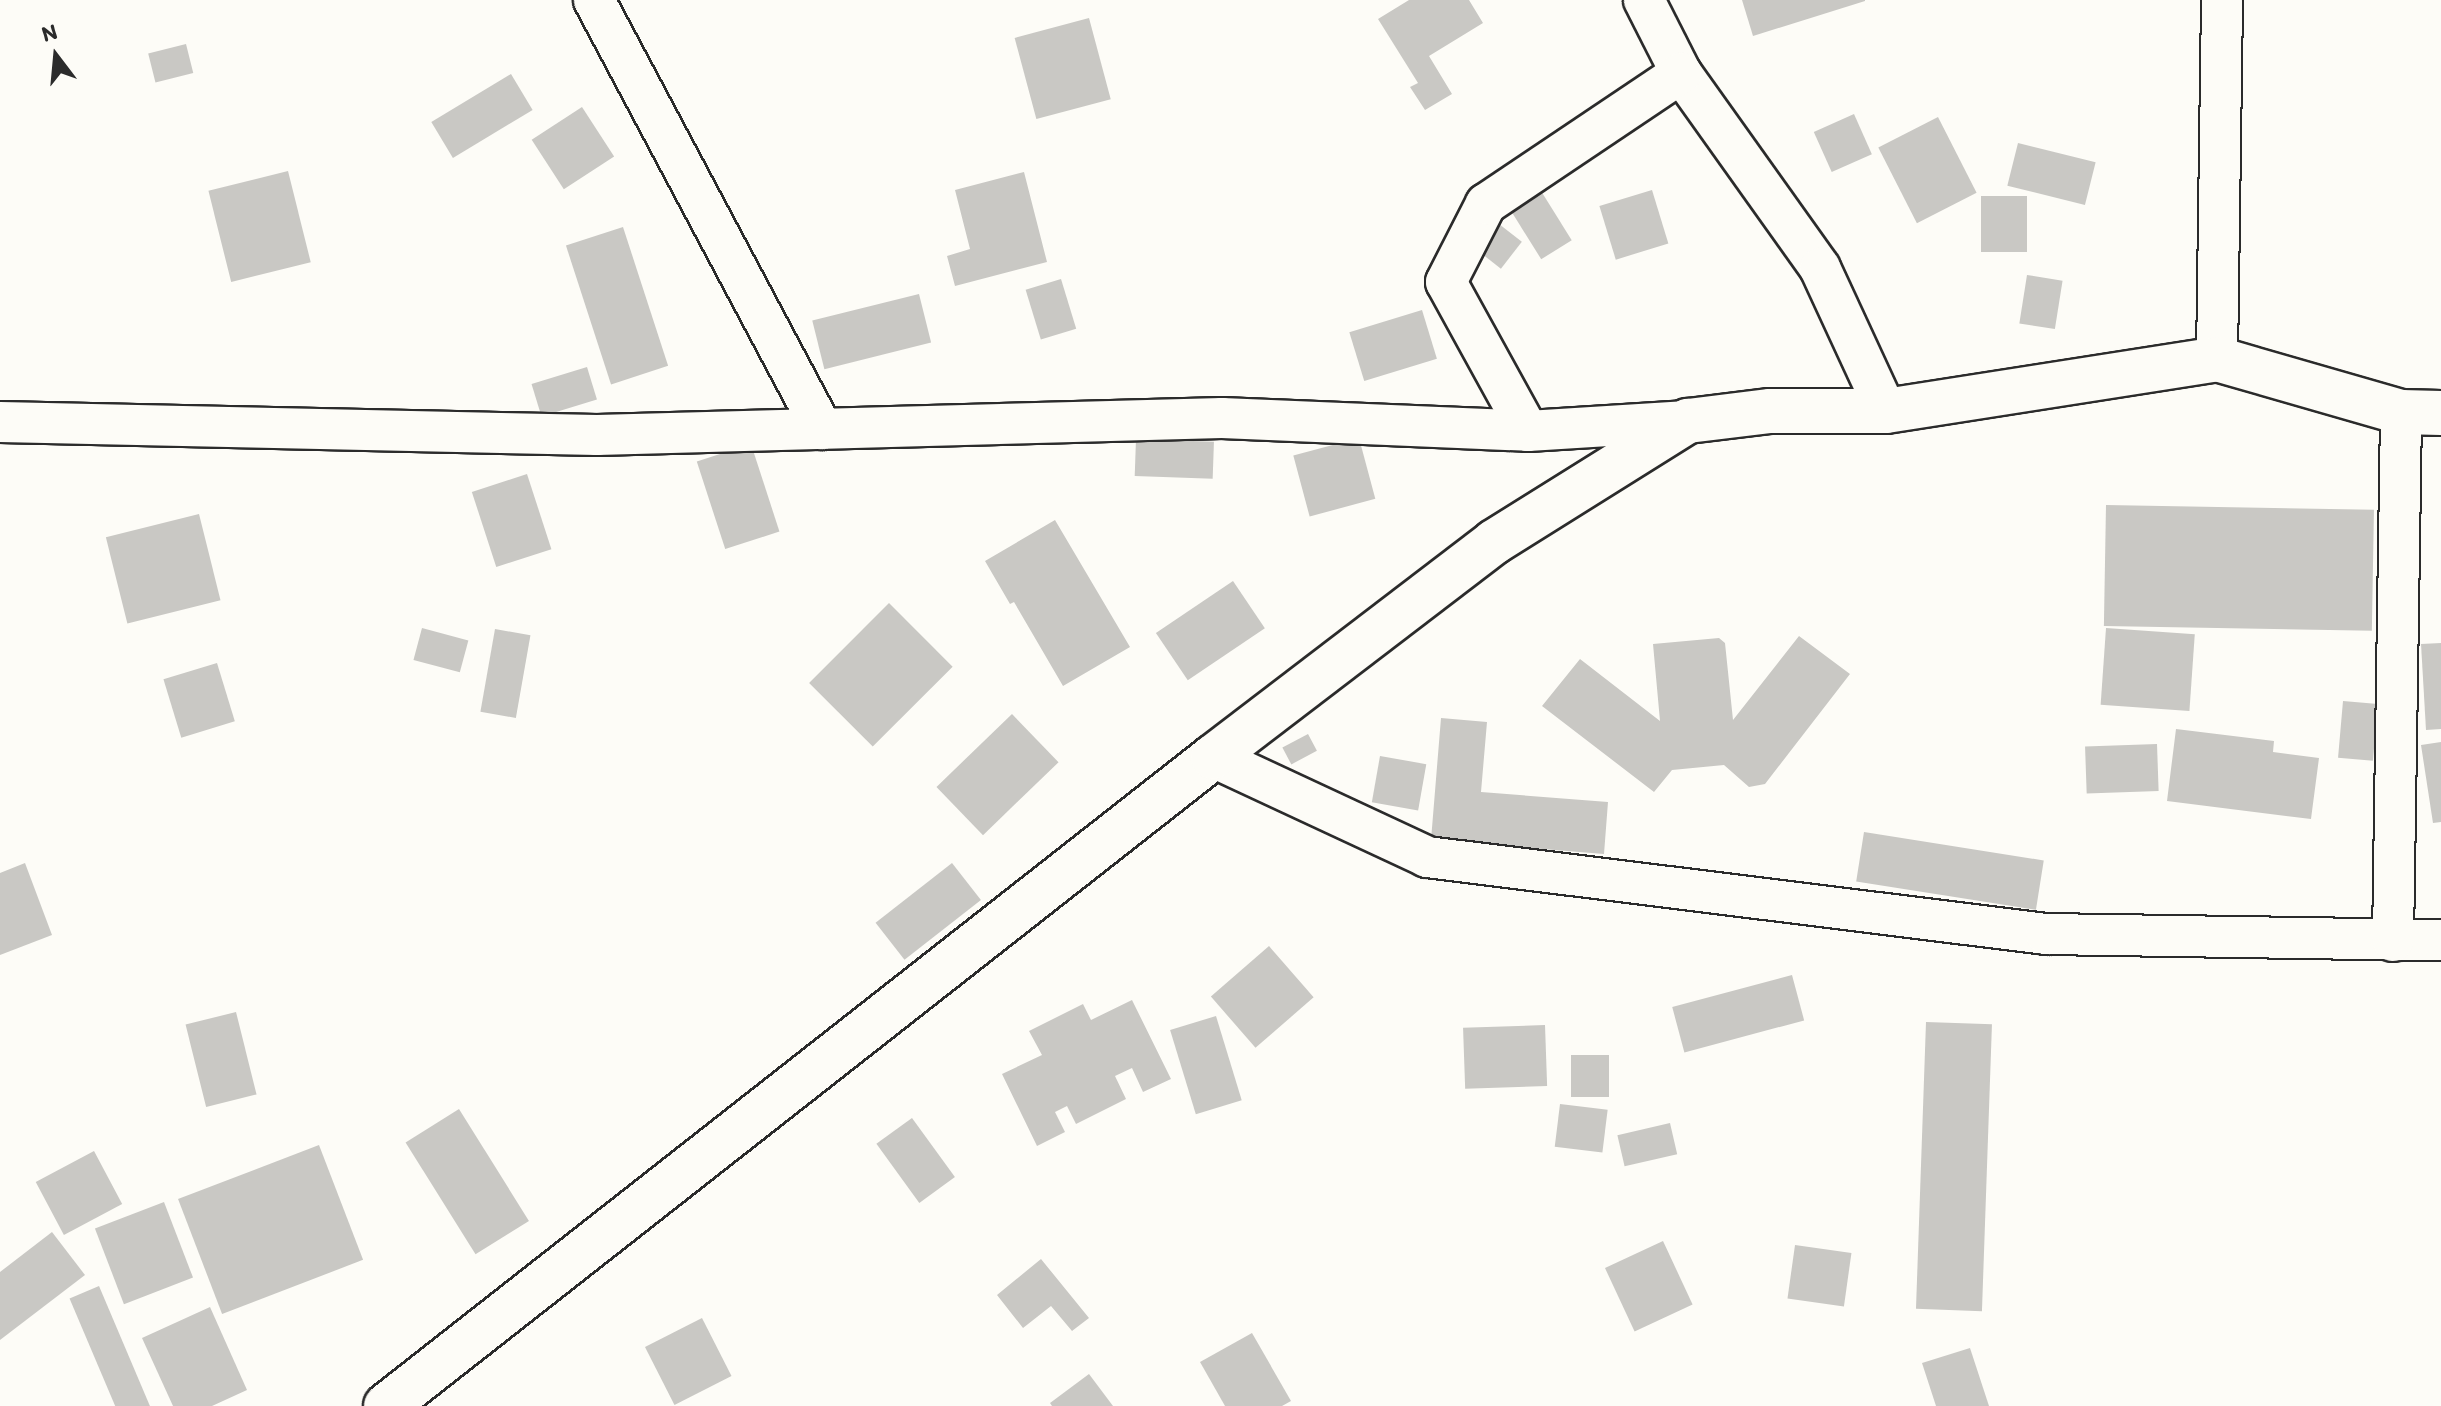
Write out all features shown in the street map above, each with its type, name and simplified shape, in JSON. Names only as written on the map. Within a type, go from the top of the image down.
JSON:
[{"type":"main road","points":[[386,1406],[1213,757],[1494,542],[1688,421],[1770,411],[1886,411],[2217,359],[2421,412]]},
{"type":"street","points":[[594,0],[822,429]]},
{"type":"street","points":[[1644,0],[1681,73],[1820,268],[1886,411]]},
{"type":"street","points":[[2217,359],[2222,0]]},
{"type":"street","points":[[1528,431],[1446,282],[1486,204],[1681,73]]},
{"type":"street","points":[[2393,941],[2421,412]]},
{"type":"street","points":[[0,422],[597,435],[1222,418],[1528,431],[1688,421]]},
{"type":"street","points":[[1213,757],[1427,857],[2046,934],[2441,940]]},
{"type":"building","points":[[1409,0],[1469,0],[1483,23],[1429,56],[1452,94],[1425,110],[1410,87],[1418,83],[1378,19]]},
{"type":"building","points":[[1742,0],[1865,0],[1865,1],[1753,36]]},
{"type":"building","points":[[1089,18],[1111,99],[1036,119],[1015,38]]},
{"type":"building","points":[[186,44],[193,73],[155,83],[148,53]]},
{"type":"building","points":[[511,74],[533,110],[453,158],[431,122]]},
{"type":"building","points":[[582,107],[614,156],[564,189],[532,140]]},
{"type":"building","points":[[1854,114],[1872,154],[1832,172],[1814,132]]},
{"type":"building","points":[[1938,117],[1977,193],[1917,223],[1878,147]]},
{"type":"building","points":[[2018,143],[2096,162],[2085,205],[2007,186]]},
{"type":"building","points":[[288,171],[311,262],[231,282],[208,191]]},
{"type":"building","points":[[1024,172],[1047,262],[955,286],[947,256],[970,249],[955,190]]},
{"type":"building","points":[[1652,190],[1668,244],[1616,260],[1599,206]]},
{"type":"building","points":[[1541,191],[1572,240],[1541,259],[1510,210]]},
{"type":"building","points":[[1981,196],[2027,196],[2027,252],[1981,252]]},
{"type":"building","points":[[1499,224],[1522,242],[1501,269],[1478,251]]},
{"type":"building","points":[[623,227],[668,366],[611,384],[566,246]]},
{"type":"building","points":[[2027,275],[2063,281],[2055,329],[2019,323]]},
{"type":"building","points":[[1061,279],[1076,329],[1041,340],[1026,290]]},
{"type":"building","points":[[919,294],[931,343],[824,369],[812,321]]},
{"type":"building","points":[[1422,310],[1437,359],[1364,381],[1349,332]]},
{"type":"building","points":[[587,367],[597,400],[541,416],[532,384]]},
{"type":"building","points":[[1359,438],[1375,499],[1310,516],[1293,456]]},
{"type":"building","points":[[1136,439],[1214,442],[1213,479],[1135,476]]},
{"type":"building","points":[[751,444],[779,531],[725,549],[697,462]]},
{"type":"building","points":[[527,474],[551,549],[496,567],[472,492]]},
{"type":"building","points":[[2106,505],[2374,510],[2372,631],[2104,626]]},
{"type":"building","points":[[199,514],[221,600],[127,624],[106,537]]},
{"type":"building","points":[[1055,520],[1130,647],[1063,686],[1014,602],[1010,604],[985,561]]},
{"type":"building","points":[[1233,581],[1265,628],[1188,680],[1156,633]]},
{"type":"building","points":[[889,603],[953,667],[873,747],[809,683]]},
{"type":"building","points":[[422,628],[468,640],[460,672],[413,660]]},
{"type":"building","points":[[2106,628],[2195,634],[2189,711],[2101,705]]},
{"type":"building","points":[[495,629],[530,635],[516,718],[480,712]]},
{"type":"building","points":[[1799,636],[1850,674],[1765,784],[1749,787],[1724,765],[1672,770],[1654,792],[1542,706],[1580,659],[1660,721],[1653,644],[1719,638],[1725,643],[1733,720]]},
{"type":"building","points":[[2441,643],[2441,729],[2426,730],[2421,644]]},
{"type":"building","points":[[217,663],[235,721],[181,738],[163,679]]},
{"type":"building","points":[[2343,701],[2378,704],[2373,761],[2338,758]]},
{"type":"building","points":[[1012,714],[1059,762],[983,835],[936,787]]},
{"type":"building","points":[[1441,718],[1487,722],[1481,792],[1608,802],[1604,854],[1431,840]]},
{"type":"building","points":[[2176,729],[2274,741],[2273,752],[2319,758],[2311,819],[2167,801]]},
{"type":"building","points":[[1308,734],[1317,751],[1291,764],[1282,748]]},
{"type":"building","points":[[2441,742],[2441,822],[2433,823],[2421,745]]},
{"type":"building","points":[[2157,744],[2159,791],[2087,793],[2085,747]]},
{"type":"building","points":[[1380,756],[1426,764],[1418,810],[1372,802]]},
{"type":"building","points":[[1864,832],[2044,860],[2036,910],[1856,881]]},
{"type":"building","points":[[25,863],[52,935],[0,955],[0,873]]},
{"type":"building","points":[[952,863],[981,900],[904,960],[876,923]]},
{"type":"building","points":[[1269,946],[1314,997],[1255,1048],[1211,997]]},
{"type":"building","points":[[1792,975],[1804,1020],[1684,1052],[1672,1007]]},
{"type":"building","points":[[1132,1000],[1171,1079],[1143,1092],[1132,1068],[1115,1076],[1126,1099],[1076,1124],[1067,1106],[1055,1112],[1065,1132],[1037,1146],[1002,1074],[1042,1055],[1029,1031],[1083,1004],[1091,1020]]},
{"type":"building","points":[[236,1012],[257,1094],[206,1107],[186,1025]]},
{"type":"building","points":[[1216,1016],[1242,1100],[1196,1114],[1170,1030]]},
{"type":"building","points":[[1926,1022],[1992,1024],[1982,1311],[1916,1309]]},
{"type":"building","points":[[1545,1025],[1547,1086],[1465,1089],[1463,1028]]},
{"type":"building","points":[[1571,1055],[1609,1055],[1609,1097],[1571,1097]]},
{"type":"building","points":[[1560,1104],[1608,1110],[1602,1153],[1555,1147]]},
{"type":"building","points":[[459,1109],[529,1221],[476,1254],[406,1142]]},
{"type":"building","points":[[912,1118],[955,1177],[919,1203],[876,1144]]},
{"type":"building","points":[[1670,1123],[1677,1154],[1625,1166],[1617,1135]]},
{"type":"building","points":[[319,1145],[363,1260],[222,1314],[178,1199]]},
{"type":"building","points":[[94,1151],[122,1204],[64,1235],[36,1182]]},
{"type":"building","points":[[164,1202],[193,1278],[124,1304],[95,1229]]},
{"type":"building","points":[[52,1232],[85,1275],[0,1340],[0,1272]]},
{"type":"building","points":[[1663,1241],[1693,1304],[1635,1331],[1605,1268]]},
{"type":"building","points":[[1795,1245],[1851,1253],[1844,1306],[1787,1298]]},
{"type":"building","points":[[1041,1259],[1089,1318],[1072,1331],[1051,1306],[1023,1328],[997,1295]]},
{"type":"building","points":[[99,1286],[150,1406],[115,1406],[70,1299]]},
{"type":"building","points":[[210,1307],[247,1390],[212,1406],[173,1406],[142,1338]]},
{"type":"building","points":[[702,1318],[732,1376],[674,1405],[645,1347]]},
{"type":"building","points":[[1252,1333],[1291,1401],[1282,1406],[1225,1406],[1200,1362]]},
{"type":"building","points":[[1970,1348],[1989,1406],[1936,1406],[1922,1363]]},
{"type":"building","points":[[1089,1374],[1113,1406],[1052,1406],[1050,1403]]}]
